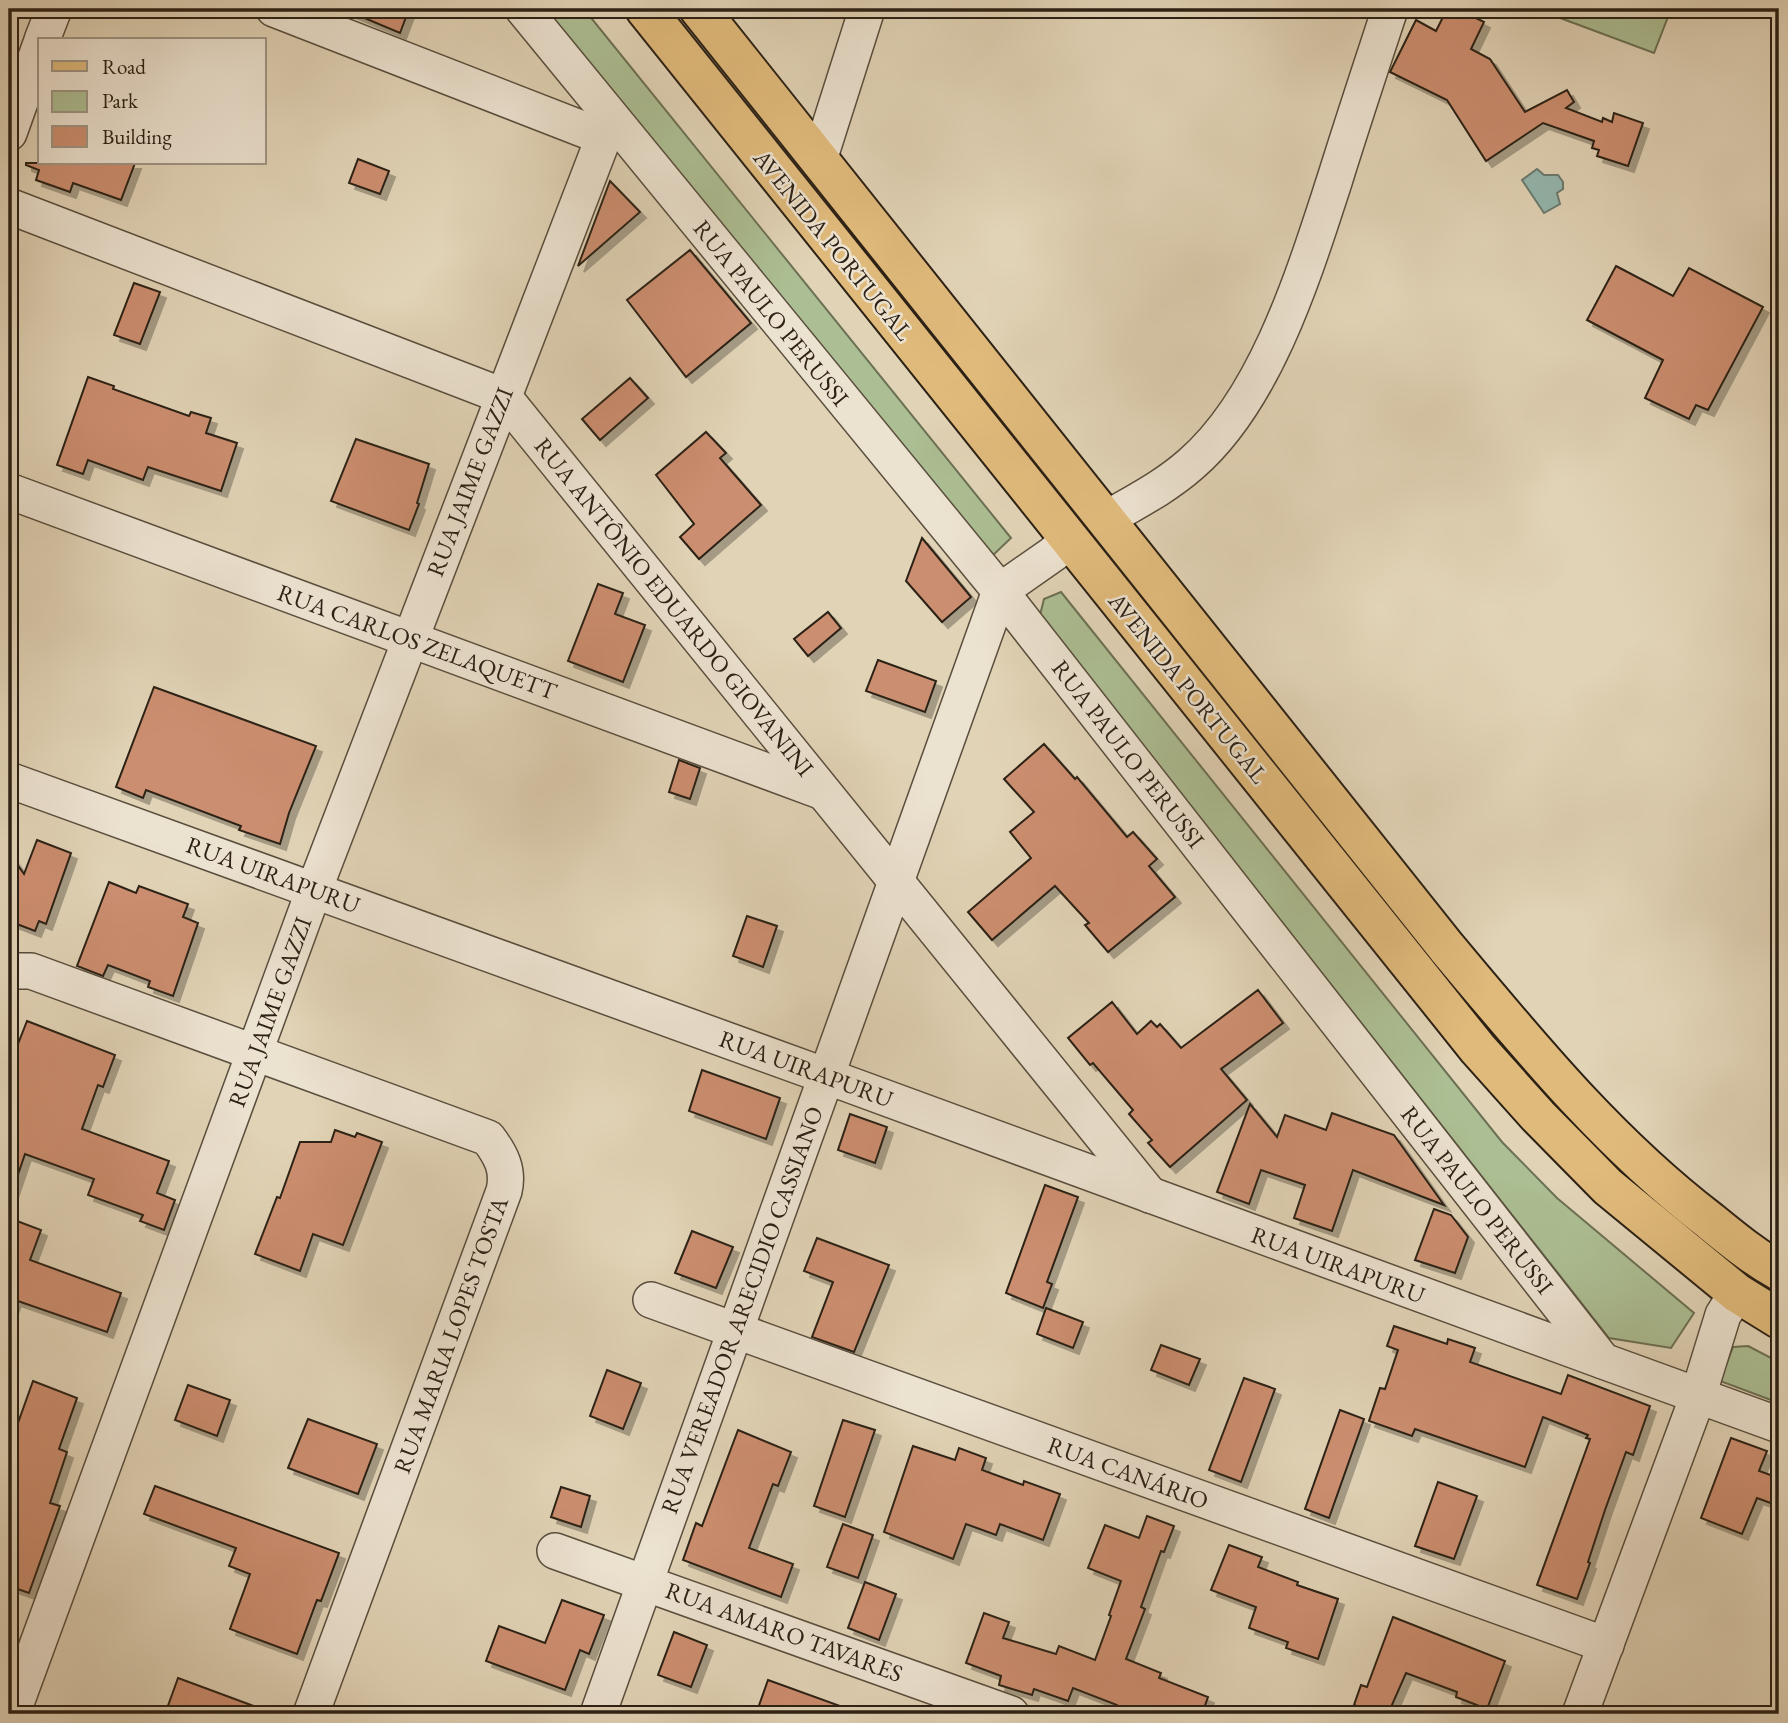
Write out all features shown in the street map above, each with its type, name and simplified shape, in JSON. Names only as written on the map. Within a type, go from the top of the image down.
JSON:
[{"type":"main road","name":"AVENIDA PORTUGAL","points":[[645,9],[1478,1049],[1599,1178],[1666,1237],[1737,1293],[1779,1319]]},
{"type":"main road","points":[[699,9],[1447,948],[1551,1073],[1613,1139],[1685,1202],[1759,1260],[1779,1271]]},
{"type":"main road","points":[[1356,898],[1387,873]]},
{"type":"main road","points":[[1416,972],[1447,948]]},
{"type":"street","points":[[43,38],[54,9]]},
{"type":"street","points":[[274,9],[607,127]]},
{"type":"street","name":"RUA PAULO PERUSSI","points":[[523,9],[607,127],[1000,591],[1603,1361]]},
{"type":"street","points":[[820,160],[867,9]]},
{"type":"street","points":[[1106,519],[1153,493],[1192,463],[1235,415],[1275,342],[1314,244],[1390,9]]},
{"type":"street","points":[[9,133],[38,52]]},
{"type":"street","name":"RUA JAIME GAZZI","points":[[12,1714],[314,890],[607,127]]},
{"type":"street","name":"RUA ANTÔNIO EDUARDO GIOVANINI","points":[[9,206],[503,396],[1152,1197]]},
{"type":"street","name":"RUA CARLOS ZELAQUETT","points":[[9,491],[824,792]]},
{"type":"street","points":[[1000,591],[1069,540]]},
{"type":"street","name":"RUA VEREADOR ARECIDIO CASSIANO","points":[[598,1714],[1000,591]]},
{"type":"street","name":"RUA UIRAPURU","points":[[9,780],[1603,1361]]},
{"type":"street","name":"RUA MARIA LOPES TOSTA","points":[[20,971],[255,1052],[488,1138],[499,1152],[507,1176],[504,1191],[311,1714]]},
{"type":"street","points":[[1580,1714],[1698,1396],[1723,1315],[1737,1293]]},
{"type":"street","name":"RUA CANÁRIO","points":[[651,1300],[1606,1645]]},
{"type":"street","points":[[1603,1361],[1779,1425]]},
{"type":"street","name":"RUA AMARO TAVARES","points":[[555,1551],[1011,1714]]},
{"type":"green space","points":[[544,9],[584,9],[1011,538],[990,558]]},
{"type":"green space","points":[[1536,9],[1671,9],[1654,53]]},
{"type":"green space","points":[[1061,592],[1502,1142],[1557,1198],[1694,1313],[1671,1348],[1609,1338],[1040,615],[1044,599]]},
{"type":"green space","points":[[1748,1346],[1779,1362],[1779,1403],[1720,1381],[1733,1347]]},
{"type":"water","points":[[1537,169],[1544,175],[1558,175],[1563,182],[1563,189],[1557,193],[1560,204],[1544,213],[1522,180]]},
{"type":"building","points":[[343,9],[409,9],[400,33]]},
{"type":"building","points":[[1447,9],[1458,9],[1484,22],[1471,49],[1490,59],[1525,112],[1567,90],[1574,102],[1566,108],[1602,122],[1603,118],[1612,122],[1614,113],[1643,123],[1628,166],[1597,156],[1599,150],[1592,148],[1594,141],[1543,123],[1486,161],[1447,100],[1390,72],[1416,20],[1436,31]]},
{"type":"building","points":[[358,159],[389,171],[380,194],[349,183]]},
{"type":"building","points":[[135,164],[121,200],[73,183],[70,192],[36,180],[39,170],[26,165]]},
{"type":"building","points":[[610,181],[640,212],[578,266]]},
{"type":"building","points":[[690,250],[751,323],[686,377],[627,300]]},
{"type":"building","points":[[1616,266],[1673,296],[1689,268],[1763,307],[1708,410],[1696,405],[1689,419],[1645,398],[1663,360],[1587,320]]},
{"type":"building","points":[[134,283],[160,292],[140,344],[114,335]]},
{"type":"building","points":[[88,377],[114,386],[113,389],[189,416],[191,412],[211,418],[206,433],[237,443],[221,491],[148,467],[143,480],[88,460],[83,474],[57,465]]},
{"type":"building","points":[[630,378],[648,398],[600,440],[582,419]]},
{"type":"building","points":[[706,432],[726,453],[720,458],[761,505],[699,559],[680,537],[694,524],[656,475]]},
{"type":"building","points":[[356,439],[429,464],[409,530],[331,501]]},
{"type":"building","points":[[922,538],[971,597],[942,622],[906,581]]},
{"type":"building","points":[[598,584],[623,593],[615,614],[645,625],[623,682],[568,661]]},
{"type":"building","points":[[828,612],[841,628],[808,656],[794,639]]},
{"type":"building","points":[[878,660],[936,681],[925,712],[866,691]]},
{"type":"building","points":[[154,687],[316,746],[289,813],[280,844],[239,830],[241,826],[146,790],[143,798],[116,787]]},
{"type":"building","points":[[1044,744],[1075,779],[1077,777],[1127,837],[1133,832],[1157,859],[1149,866],[1175,897],[1108,952],[1085,925],[1089,923],[1055,886],[992,940],[968,912],[1031,858],[1010,832],[1034,812],[1004,779]]},
{"type":"building","points":[[679,760],[700,768],[690,799],[669,792]]},
{"type":"building","points":[[37,840],[71,853],[46,924],[39,921],[35,931],[9,921],[9,853],[24,874]]},
{"type":"building","points":[[109,882],[136,893],[139,886],[188,904],[183,917],[198,923],[173,996],[148,987],[150,981],[108,965],[103,976],[77,966]]},
{"type":"building","points":[[747,916],[777,926],[763,967],[733,956]]},
{"type":"building","points":[[1258,990],[1283,1023],[1221,1069],[1247,1100],[1170,1167],[1148,1143],[1152,1140],[1129,1114],[1133,1110],[1068,1038],[1112,1002],[1137,1034],[1151,1021],[1157,1027],[1160,1024],[1181,1048]]},
{"type":"building","points":[[27,1021],[115,1055],[103,1087],[98,1085],[82,1129],[169,1161],[157,1193],[175,1200],[164,1230],[140,1221],[143,1215],[88,1195],[94,1179],[25,1154],[12,1192],[9,1191],[9,1085],[17,1064],[11,1062]]},
{"type":"building","points":[[702,1070],[780,1098],[766,1139],[689,1111]]},
{"type":"building","points":[[1250,1104],[1277,1137],[1285,1115],[1326,1130],[1332,1113],[1394,1135],[1444,1205],[1353,1170],[1332,1231],[1294,1218],[1305,1185],[1261,1170],[1249,1204],[1217,1192]]},
{"type":"building","points":[[850,1114],[887,1127],[875,1163],[838,1150]]},
{"type":"building","points":[[335,1130],[355,1137],[357,1133],[382,1142],[343,1245],[313,1234],[300,1271],[255,1254],[277,1197],[280,1198],[300,1142],[331,1142]]},
{"type":"building","points":[[1045,1185],[1078,1197],[1047,1282],[1052,1284],[1043,1308],[1006,1293]]},
{"type":"building","points":[[1434,1209],[1451,1215],[1468,1237],[1455,1273],[1415,1260]]},
{"type":"building","points":[[9,1218],[41,1230],[30,1260],[121,1293],[107,1332],[15,1300],[9,1311]]},
{"type":"building","points":[[692,1231],[733,1247],[716,1288],[675,1273]]},
{"type":"building","points":[[817,1238],[889,1265],[854,1352],[812,1337],[833,1282],[804,1271]]},
{"type":"building","points":[[1046,1308],[1083,1322],[1073,1348],[1037,1334]]},
{"type":"building","points":[[1394,1326],[1447,1344],[1448,1339],[1475,1348],[1470,1362],[1561,1394],[1568,1375],[1650,1406],[1633,1455],[1626,1452],[1577,1599],[1537,1585],[1590,1439],[1586,1438],[1588,1435],[1543,1417],[1525,1467],[1415,1429],[1412,1436],[1369,1421],[1380,1388],[1385,1389],[1398,1350],[1387,1346]]},
{"type":"building","points":[[1161,1345],[1200,1359],[1189,1385],[1151,1370]]},
{"type":"building","points":[[607,1370],[641,1383],[623,1429],[590,1416]]},
{"type":"building","points":[[1244,1378],[1275,1389],[1241,1482],[1209,1470]]},
{"type":"building","points":[[33,1381],[77,1398],[59,1449],[67,1452],[50,1503],[60,1506],[29,1593],[9,1586],[9,1433],[14,1434]]},
{"type":"building","points":[[188,1385],[230,1400],[217,1436],[175,1420]]},
{"type":"building","points":[[1340,1410],[1364,1419],[1329,1518],[1305,1509]]},
{"type":"building","points":[[308,1419],[377,1444],[358,1494],[288,1468]]},
{"type":"building","points":[[843,1420],[875,1430],[845,1517],[814,1506]]},
{"type":"building","points":[[738,1430],[791,1452],[778,1486],[773,1484],[749,1548],[793,1564],[781,1597],[683,1560],[696,1523],[702,1526]]},
{"type":"building","points":[[1731,1438],[1767,1451],[1759,1471],[1779,1478],[1779,1506],[1757,1498],[1742,1534],[1701,1518]]},
{"type":"building","points":[[913,1446],[955,1460],[959,1448],[986,1458],[982,1470],[1023,1485],[1024,1481],[1060,1494],[1043,1540],[1000,1524],[996,1535],[966,1524],[953,1559],[884,1532]]},
{"type":"building","points":[[1438,1482],[1477,1496],[1454,1559],[1415,1546]]},
{"type":"building","points":[[155,1486],[339,1553],[321,1601],[317,1600],[297,1654],[230,1629],[250,1574],[229,1566],[236,1548],[144,1514]]},
{"type":"building","points":[[561,1487],[590,1496],[581,1527],[551,1517]]},
{"type":"building","points":[[1147,1516],[1174,1526],[1164,1552],[1161,1551],[1141,1607],[1145,1609],[1126,1659],[1161,1673],[1159,1678],[1208,1697],[1202,1714],[1114,1714],[1117,1705],[1073,1688],[1068,1701],[1034,1689],[1032,1695],[999,1685],[1001,1676],[966,1663],[984,1613],[1009,1622],[1003,1638],[1056,1654],[1059,1646],[1095,1660],[1121,1581],[1088,1568],[1105,1525],[1139,1538]]},
{"type":"building","points":[[843,1524],[873,1535],[858,1578],[827,1567]]},
{"type":"building","points":[[1229,1545],[1262,1557],[1258,1567],[1298,1582],[1297,1585],[1338,1599],[1318,1659],[1286,1648],[1288,1642],[1249,1628],[1256,1607],[1211,1590]]},
{"type":"building","points":[[865,1582],[896,1594],[879,1640],[848,1628]]},
{"type":"building","points":[[562,1600],[604,1615],[589,1654],[580,1650],[565,1690],[486,1661],[499,1626],[545,1643]]},
{"type":"building","points":[[1393,1617],[1505,1661],[1487,1709],[1456,1697],[1457,1692],[1406,1673],[1388,1714],[1379,1714],[1354,1705],[1361,1685],[1367,1687]]},
{"type":"building","points":[[674,1632],[707,1645],[691,1687],[658,1675]]},
{"type":"building","points":[[178,1678],[270,1712],[270,1714],[165,1714]]},
{"type":"building","points":[[768,1680],[854,1711],[853,1714],[756,1714]]}]
